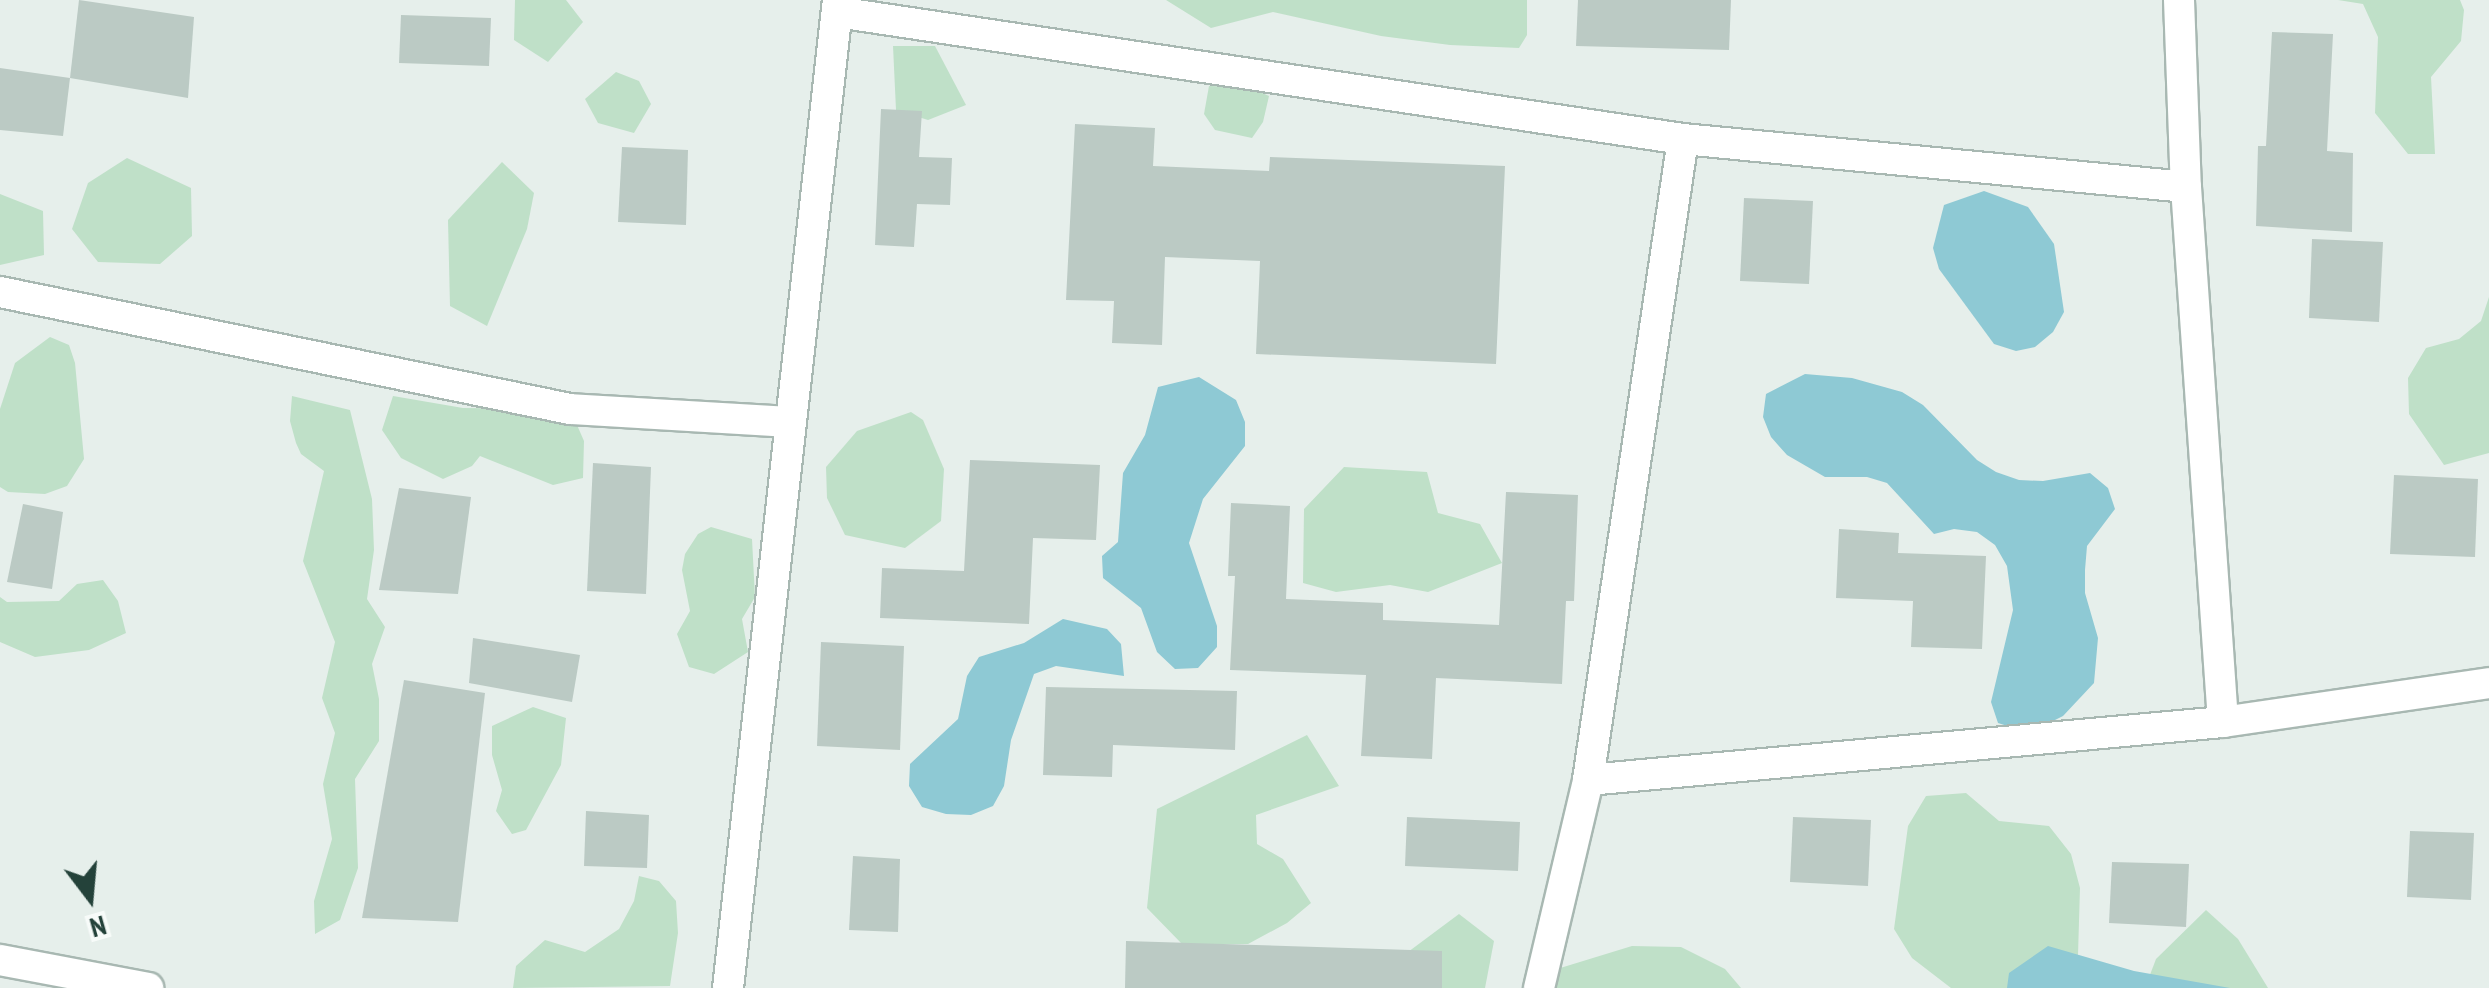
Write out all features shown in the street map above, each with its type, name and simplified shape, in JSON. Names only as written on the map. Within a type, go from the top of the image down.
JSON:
[{"type":"street","points":[[2179,0],[2186,187],[2223,722]]},
{"type":"street","points":[[728,988],[788,422],[838,6],[1684,140],[2186,187]]},
{"type":"street","points":[[1540,988],[1588,780],[1684,140]]},
{"type":"street","points":[[0,292],[570,409],[788,422]]},
{"type":"street","points":[[1588,780],[2223,722],[2489,682]]},
{"type":"street","points":[[0,960],[113,986],[148,988]]},
{"type":"green space","points":[[515,0],[566,0],[583,22],[548,62],[514,40]]},
{"type":"green space","points":[[1166,0],[1527,0],[1527,35],[1519,48],[1450,45],[1381,36],[1273,12],[1211,28]]},
{"type":"green space","points":[[2338,0],[2460,0],[2464,10],[2461,41],[2431,77],[2435,154],[2408,154],[2375,113],[2378,37],[2363,4]]},
{"type":"green space","points":[[893,46],[935,46],[966,105],[928,120],[896,110]]},
{"type":"green space","points":[[616,72],[639,81],[651,104],[634,133],[598,123],[585,99]]},
{"type":"green space","points":[[1209,86],[1249,87],[1269,96],[1263,122],[1252,138],[1215,130],[1204,114]]},
{"type":"green space","points":[[127,158],[191,188],[192,236],[160,264],[98,262],[72,229],[88,183]]},
{"type":"green space","points":[[502,162],[534,193],[527,229],[487,326],[450,306],[448,220]]},
{"type":"green space","points":[[0,194],[43,211],[44,255],[0,265]]},
{"type":"green space","points":[[2489,297],[2489,453],[2444,465],[2409,414],[2408,378],[2426,348],[2459,339],[2481,321]]},
{"type":"green space","points":[[50,337],[69,345],[75,363],[84,459],[67,486],[45,494],[8,492],[0,487],[0,409],[15,363]]},
{"type":"green space","points":[[292,396],[350,410],[372,499],[374,550],[367,599],[385,627],[372,664],[379,699],[379,741],[355,779],[358,868],[340,920],[315,934],[314,901],[332,839],[323,784],[335,733],[322,698],[335,642],[303,561],[324,471],[301,454],[296,443],[290,421]]},
{"type":"green space","points":[[393,396],[463,408],[570,409],[584,441],[583,478],[553,485],[480,456],[472,466],[443,479],[401,458],[382,430]]},
{"type":"green space","points":[[911,412],[923,420],[944,469],[941,521],[905,548],[845,535],[827,498],[826,467],[857,431]]},
{"type":"green space","points":[[1344,467],[1427,472],[1438,513],[1480,524],[1502,563],[1428,592],[1390,585],[1336,592],[1303,583],[1304,509]]},
{"type":"green space","points":[[711,527],[752,539],[755,597],[742,619],[748,652],[714,674],[689,667],[677,634],[690,611],[682,570],[685,554],[698,534]]},
{"type":"green space","points":[[103,580],[118,601],[126,633],[89,650],[35,657],[0,642],[0,597],[7,602],[59,601],[77,584]]},
{"type":"green space","points":[[533,707],[566,718],[561,765],[526,830],[512,834],[496,811],[502,790],[492,755],[492,726]]},
{"type":"green space","points":[[1307,735],[1339,786],[1256,815],[1257,844],[1283,859],[1311,903],[1287,923],[1248,944],[1182,944],[1147,908],[1157,809]]},
{"type":"green space","points":[[1966,793],[1999,821],[2049,826],[2071,854],[2080,888],[2078,955],[2060,988],[1951,988],[1912,958],[1894,929],[1908,826],[1926,796]]},
{"type":"green space","points":[[639,876],[659,881],[676,901],[678,933],[670,986],[513,988],[516,966],[545,940],[585,952],[619,929],[634,901]]},
{"type":"green space","points":[[2206,910],[2238,939],[2268,988],[2145,988],[2156,959]]},
{"type":"green space","points":[[1459,914],[1494,941],[1485,988],[1392,988],[1408,952]]},
{"type":"green space","points":[[1632,946],[1681,947],[1725,969],[1741,988],[1550,988],[1544,973]]},
{"type":"water","points":[[1984,191],[2028,207],[2054,244],[2064,312],[2053,332],[2035,347],[2016,351],[1994,344],[1939,269],[1933,248],[1944,205]]},
{"type":"water","points":[[1805,374],[1852,378],[1902,392],[1923,405],[1977,460],[1996,472],[2019,480],[2043,481],[2090,473],[2108,488],[2115,509],[2087,546],[2085,570],[2085,593],[2098,638],[2094,683],[2063,716],[2043,726],[2020,730],[1998,723],[1991,702],[2013,610],[2007,566],[1995,545],[1977,532],[1954,529],[1934,534],[1887,483],[1867,477],[1825,477],[1787,455],[1771,437],[1763,417],[1766,394]]},
{"type":"water","points":[[1199,377],[1236,400],[1245,422],[1245,446],[1203,499],[1189,543],[1217,626],[1217,647],[1198,668],[1175,669],[1157,652],[1141,608],[1103,578],[1102,556],[1118,542],[1123,473],[1145,435],[1158,387]]},
{"type":"water","points":[[1063,619],[1107,629],[1121,644],[1124,676],[1056,666],[1034,674],[1011,740],[1004,786],[993,806],[971,815],[946,814],[922,807],[909,786],[910,764],[958,719],[967,676],[979,657],[1024,643]]},
{"type":"water","points":[[2048,946],[2134,971],[2230,988],[2007,988],[2009,973]]},
{"type":"building","points":[[79,0],[194,17],[188,98],[70,78]]},
{"type":"building","points":[[1578,0],[1731,0],[1729,50],[1576,46]]},
{"type":"building","points":[[401,15],[491,18],[489,66],[399,63]]},
{"type":"building","points":[[2272,32],[2333,34],[2327,151],[2353,153],[2352,232],[2256,226],[2258,146],[2266,146]]},
{"type":"building","points":[[0,68],[70,78],[63,136],[0,130]]},
{"type":"building","points":[[881,109],[922,111],[919,157],[952,158],[950,205],[917,204],[914,247],[875,245]]},
{"type":"building","points":[[1075,124],[1155,128],[1153,166],[1269,171],[1270,157],[1505,166],[1496,364],[1256,354],[1260,261],[1165,257],[1162,345],[1112,343],[1114,301],[1066,300]]},
{"type":"building","points":[[622,147],[688,150],[686,225],[618,222]]},
{"type":"building","points":[[1744,198],[1813,201],[1809,284],[1740,281]]},
{"type":"building","points":[[2312,239],[2383,242],[2379,322],[2309,318]]},
{"type":"building","points":[[970,460],[1100,465],[1096,540],[1033,538],[1029,624],[880,618],[882,568],[964,571]]},
{"type":"building","points":[[593,463],[651,467],[646,594],[587,591]]},
{"type":"building","points":[[2394,475],[2478,479],[2475,557],[2390,554]]},
{"type":"building","points":[[399,488],[471,497],[458,594],[379,590]]},
{"type":"building","points":[[1506,492],[1578,495],[1574,601],[1566,601],[1562,684],[1436,678],[1432,759],[1361,756],[1366,675],[1230,670],[1235,576],[1228,576],[1231,503],[1290,506],[1286,599],[1383,603],[1383,620],[1499,625]]},
{"type":"building","points":[[23,504],[63,512],[52,589],[7,582]]},
{"type":"building","points":[[1839,529],[1899,533],[1898,553],[1986,556],[1982,649],[1911,647],[1913,601],[1836,598]]},
{"type":"building","points":[[473,638],[580,655],[572,702],[469,683]]},
{"type":"building","points":[[821,642],[904,646],[900,750],[817,746]]},
{"type":"building","points":[[404,680],[485,693],[458,922],[362,918]]},
{"type":"building","points":[[1046,687],[1237,691],[1235,750],[1113,745],[1112,777],[1043,775]]},
{"type":"building","points":[[586,811],[649,815],[647,868],[584,866]]},
{"type":"building","points":[[1407,817],[1520,822],[1518,871],[1405,866]]},
{"type":"building","points":[[1793,817],[1871,820],[1868,886],[1790,882]]},
{"type":"building","points":[[2410,831],[2474,833],[2471,900],[2407,897]]},
{"type":"building","points":[[853,856],[900,859],[898,932],[849,930]]},
{"type":"building","points":[[2112,862],[2189,864],[2186,927],[2109,923]]},
{"type":"building","points":[[1126,941],[1442,951],[1442,988],[1125,988]]}]
